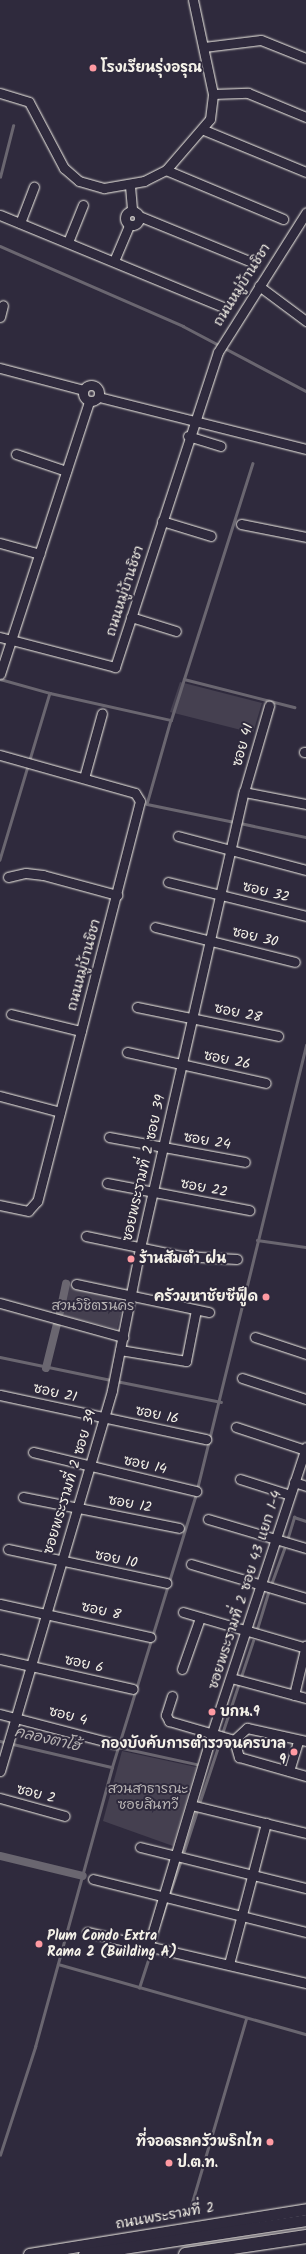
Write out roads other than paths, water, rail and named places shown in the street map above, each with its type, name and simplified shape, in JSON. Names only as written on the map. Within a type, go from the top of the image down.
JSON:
[{"type":"highway","points":[[185,2254],[306,2237]]},
{"type":"highway","points":[[207,2254],[306,2237]]},
{"type":"main road","name":"ถนนพระรามที่ 2","points":[[29,2254],[306,2209]]},
{"type":"main road","points":[[84,2254],[306,2220]]},
{"type":"street","points":[[0,93],[27,100],[32,106],[70,175],[89,185],[130,186],[166,170],[204,130],[212,112],[213,94],[193,0]]},
{"type":"street","points":[[204,47],[261,40],[306,58]]},
{"type":"street","points":[[213,94],[248,93],[306,117]]},
{"type":"street","points":[[204,130],[306,172]]},
{"type":"street","points":[[166,170],[283,219]]},
{"type":"street","points":[[114,261],[129,225],[135,224],[135,214],[130,186]]},
{"type":"street","points":[[20,223],[34,187]]},
{"type":"street","points":[[68,242],[83,205]]},
{"type":"street","name":"ถนนหมู่บ้านชิชา","points":[[0,637],[115,667],[188,436],[218,352],[224,340],[306,213]]},
{"type":"street","points":[[135,214],[254,263]]},
{"type":"street","points":[[0,216],[68,242],[222,307]]},
{"type":"street","points":[[259,286],[306,321]]},
{"type":"street","points":[[0,317],[3,305]]},
{"type":"street","points":[[0,368],[83,390],[94,386],[99,397]]},
{"type":"street","points":[[83,390],[83,397],[89,402]]},
{"type":"street","points":[[0,673],[89,402],[99,397],[193,422],[306,449]]},
{"type":"street","points":[[188,436],[220,446]]},
{"type":"street","points":[[16,454],[66,471]]},
{"type":"street","points":[[162,521],[210,536]]},
{"type":"street","points":[[241,524],[306,537]]},
{"type":"street","points":[[0,543],[40,554]]},
{"type":"street","points":[[131,617],[176,631]]},
{"type":"street","name":"ซอย 41","points":[[244,792],[268,706]]},
{"type":"street","points":[[84,778],[102,713]]},
{"type":"street","name":"ถนนหมู่บ้านชิชา","points":[[0,754],[135,793],[140,801],[117,895],[35,1206],[22,1211],[0,1205]]},
{"type":"street","points":[[244,792],[306,804]]},
{"type":"street","name":"ซอยพระรามที่ 2 ซอย 39","points":[[0,1771],[14,1716],[116,1375],[140,1248],[164,1147],[208,940],[244,792]]},
{"type":"street","points":[[178,836],[306,870]]},
{"type":"street","points":[[8,877],[26,873],[43,875],[117,895]]},
{"type":"street","name":"ซอย 32","points":[[168,882],[306,916]]},
{"type":"street","name":"ซอย 30","points":[[155,927],[295,962]]},
{"type":"street","name":"ซอย 28","points":[[137,1007],[278,1036]]},
{"type":"street","points":[[11,1014],[81,1031]]},
{"type":"street","name":"ซอย 26","points":[[127,1052],[266,1083]]},
{"type":"street","points":[[0,1096],[60,1112]]},
{"type":"street","name":"ซอย 24","points":[[109,1137],[245,1162]]},
{"type":"street","name":"ซอย 22","points":[[107,1183],[153,1193],[249,1210]]},
{"type":"street","points":[[86,1236],[140,1248],[211,1260],[237,1259]]},
{"type":"street","points":[[76,1284],[208,1312]]},
{"type":"street","points":[[0,1303],[123,1337]]},
{"type":"street","points":[[120,1350],[186,1361],[196,1310]]},
{"type":"street","points":[[255,1337],[306,1354]]},
{"type":"street","points":[[242,1378],[306,1399]]},
{"type":"street","name":"ซอย 21","points":[[0,1395],[104,1418]]},
{"type":"street","name":"ซอย 16","points":[[104,1418],[206,1439]]},
{"type":"street","points":[[236,1427],[305,1448]]},
{"type":"street","name":"ซอยพระรามที่ 2 ซอย 43 แยก 1-4","points":[[148,1948],[177,1856],[212,1733],[305,1448]]},
{"type":"street","name":"ซอย 14","points":[[33,1452],[89,1467],[196,1491]]},
{"type":"street","points":[[240,1480],[290,1495]]},
{"type":"street","points":[[294,1482],[306,1486]]},
{"type":"street","name":"ซอย 12","points":[[23,1497],[179,1528]]},
{"type":"street","points":[[208,1520],[306,1548]]},
{"type":"street","name":"ซอย 10","points":[[8,1549],[166,1583]]},
{"type":"street","points":[[191,1564],[261,1586],[306,1598]]},
{"type":"street","name":"ซอย 8","points":[[0,1604],[45,1612],[150,1637]]},
{"type":"street","points":[[184,1612],[245,1632],[306,1647],[294,1695]]},
{"type":"street","points":[[182,1668],[200,1618]]},
{"type":"street","name":"ซอย 6","points":[[0,1659],[133,1689]]},
{"type":"street","points":[[231,1678],[306,1698]]},
{"type":"street","points":[[172,1696],[166,1719],[234,1740]]},
{"type":"street","name":"ซอย 4","points":[[0,1714],[14,1716],[115,1744]]},
{"type":"street","points":[[234,1740],[247,1728],[302,1741],[289,1771]]},
{"type":"street","points":[[234,1740],[239,1756],[306,1776]]},
{"type":"street","name":"ซอย 2","points":[[0,1798],[65,1816]]},
{"type":"street","points":[[191,1805],[306,1833]]},
{"type":"street","points":[[229,1964],[266,1823]]},
{"type":"street","points":[[140,1847],[306,1888]]},
{"type":"street","points":[[93,1879],[306,1932]]},
{"type":"street","points":[[87,1932],[148,1948],[229,1964],[306,1983]]},
{"type":"waterway","points":[[0,177],[13,126]]},
{"type":"waterway","points":[[0,246],[183,326],[306,391]]},
{"type":"waterway","points":[[171,720],[252,464]]},
{"type":"waterway","points":[[0,679],[50,693],[0,860]]},
{"type":"waterway","points":[[184,679],[294,707]]},
{"type":"waterway","points":[[50,693],[171,720],[147,804],[235,822]]},
{"type":"waterway","points":[[240,823],[306,837]]},
{"type":"waterway","points":[[197,1489],[306,1045]]},
{"type":"waterway","points":[[257,1240],[306,1247]]},
{"type":"waterway","points":[[60,1312],[66,1284]]},
{"type":"waterway","points":[[46,1368],[57,1324]]},
{"type":"waterway","points":[[0,1357],[111,1380]]},
{"type":"waterway","points":[[116,1381],[221,1402]]},
{"type":"waterway","points":[[0,2155],[35,2047],[112,1767],[196,1494]]},
{"type":"waterway","points":[[288,1537],[294,1517],[306,1521]]},
{"type":"waterway","points":[[272,1582],[284,1549]]},
{"type":"waterway","points":[[257,1629],[268,1594]]},
{"type":"waterway","points":[[222,1734],[253,1641]]},
{"type":"waterway","points":[[200,1801],[221,1738]]},
{"type":"waterway","name":"คลองตาโฮ้","points":[[0,1741],[112,1767]]},
{"type":"waterway","points":[[118,1747],[196,1764]]},
{"type":"waterway","points":[[184,1851],[196,1813]]},
{"type":"waterway","points":[[0,1856],[83,1876]]},
{"type":"waterway","points":[[170,1892],[180,1863]]},
{"type":"waterway","points":[[161,1919],[166,1904]]},
{"type":"waterway","points":[[139,1988],[150,1955]]},
{"type":"waterway","points":[[58,1964],[306,2034]]},
{"type":"waterway","points":[[188,2216],[246,2019]]},
{"type":"place","name":"โรงเรียนรุ่งอรุณ","points":[[93,68]]},
{"type":"place","name":"ร้านสัมตำ ฝน","points":[[131,1259]]},
{"type":"place","name":"ครัวมหาชัยซีฟู็ด","points":[[266,1297]]},
{"type":"place","name":"บกน.9","points":[[212,1712]]},
{"type":"place","name":"กองบังคับการตำรวจนครบาล 9","points":[[294,1752]]},
{"type":"place","name":"Plum Condo Extra Rama 2 (Building A)","points":[[39,1944]]},
{"type":"place","name":"ที่จอดรถครัวพริกไท","points":[[270,2142]]},
{"type":"place","name":"ป.ต.ท.","points":[[169,2163]]},
{"type":"park label","name":"สวนวิชิตรนคร","points":[[93,1306]]},
{"type":"park label","name":"สวนสาธารณะ ซอยสินทวี","points":[[148,1798]]}]
